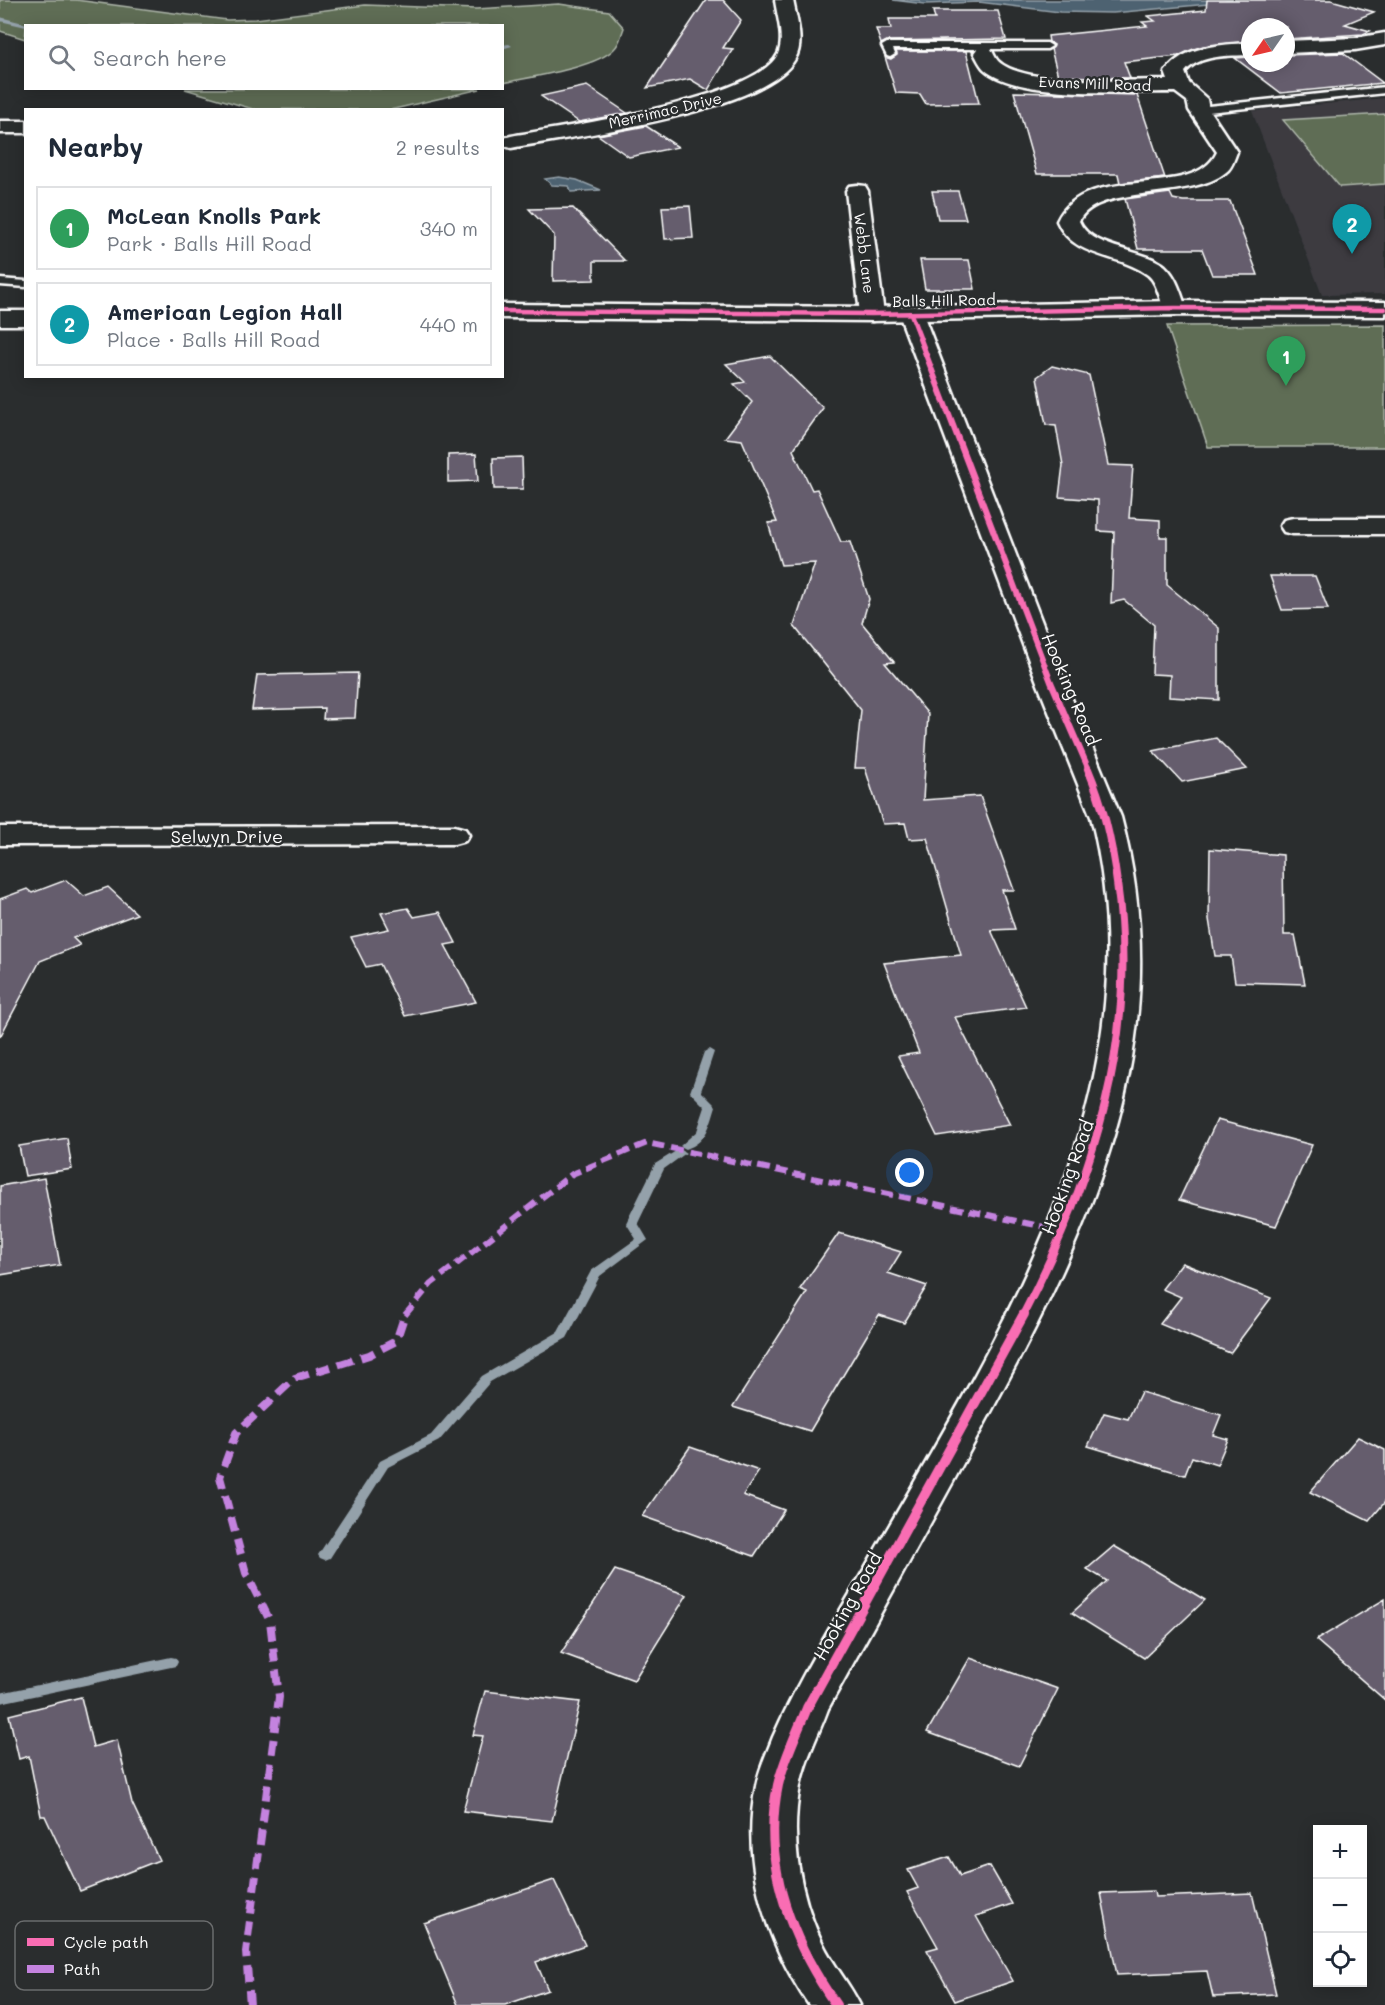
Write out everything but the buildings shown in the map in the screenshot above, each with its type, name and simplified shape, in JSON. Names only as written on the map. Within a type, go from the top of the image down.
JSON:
[{"type":"street","name":"Merrimac Drive","points":[[511,142],[694,105],[746,89],[771,74],[786,58],[789,47],[784,0]]},
{"type":"street","points":[[1295,47],[1338,45],[1385,39]]},
{"type":"street","name":"Evans Mill Road","points":[[980,46],[990,65],[999,71],[1031,80],[1067,84],[1180,86],[1175,72],[1186,60],[1241,50]]},
{"type":"street","points":[[1175,308],[1163,277],[1154,269],[1089,244],[1071,229],[1068,220],[1071,212],[1093,197],[1113,191],[1186,183],[1203,178],[1220,168],[1226,160],[1227,152],[1198,110],[1197,99],[1180,86]]},
{"type":"street","points":[[0,127],[24,127]]},
{"type":"street","name":"Webb Lane","points":[[857,191],[872,314]]},
{"type":"street","name":"Balls Hill Road","points":[[504,311],[911,314],[1175,308],[1385,309]]},
{"type":"street","name":"Hooking Road","points":[[836,2005],[816,1978],[789,1925],[775,1870],[773,1823],[778,1784],[807,1708],[1044,1278],[1077,1199],[1104,1117],[1120,1044],[1126,975],[1124,915],[1110,834],[1092,775],[1058,700],[911,314]]},
{"type":"street","points":[[0,318],[24,318]]},
{"type":"street","points":[[1293,526],[1385,526]]},
{"type":"street","name":"Selwyn Drive","points":[[0,836],[454,835]]},
{"type":"lane","points":[[890,54],[887,46],[1047,46]]},
{"type":"lane","points":[[1198,110],[1385,90]]},
{"type":"lane","points":[[0,282],[24,284]]},
{"type":"shaded area","points":[[1385,98],[1385,294],[1322,295],[1252,111]]},
{"type":"green space","points":[[0,0],[76,0],[227,20],[256,19],[365,5],[476,9],[559,4],[609,11],[624,28],[616,47],[605,56],[578,67],[504,83],[504,24],[24,24],[24,39],[0,31]]},
{"type":"green space","points":[[188,90],[476,90],[399,108],[250,108]]},
{"type":"green space","points":[[1385,114],[1385,184],[1340,187],[1283,120]]},
{"type":"green space","points":[[1385,325],[1385,447],[1208,447],[1167,326]]},
{"type":"water","points":[[893,0],[1251,0],[1113,13],[1060,12],[979,2],[925,4]]},
{"type":"water","points":[[559,177],[577,180],[601,190],[571,192],[569,186],[552,185],[545,179]]},
{"type":"waterway","points":[[0,19],[24,25]]},
{"type":"waterway","points":[[504,47],[509,46]]},
{"type":"waterway","points":[[686,1146],[702,1133],[711,1106],[695,1092],[709,1052]]},
{"type":"waterway","points":[[325,1555],[384,1464],[435,1438],[486,1379],[563,1335],[595,1274],[642,1240],[632,1223],[659,1167],[680,1153]]},
{"type":"waterway","points":[[0,1698],[171,1662]]},
{"type":"marked path","points":[[250,2005],[246,1952],[279,1697],[270,1621],[246,1573],[220,1477],[236,1433],[295,1378],[369,1355],[396,1341],[406,1311],[431,1284],[572,1174],[647,1143],[1064,1231]]},
{"type":"cycle path","points":[[504,311],[872,314],[1175,308],[1385,309]]},
{"type":"cycle path","points":[[836,2005],[804,1955],[783,1902],[774,1845],[774,1816],[778,1786],[787,1756],[807,1708],[998,1364],[1035,1293],[1067,1222],[1093,1150],[1112,1077],[1123,1001],[1123,921],[1106,817],[1092,777],[1051,682],[911,314]]},
{"type":"place","name":"American Legion Hall","points":[[1352,254]]},
{"type":"place","name":"McLean Knolls Park","points":[[1286,386]]}]
